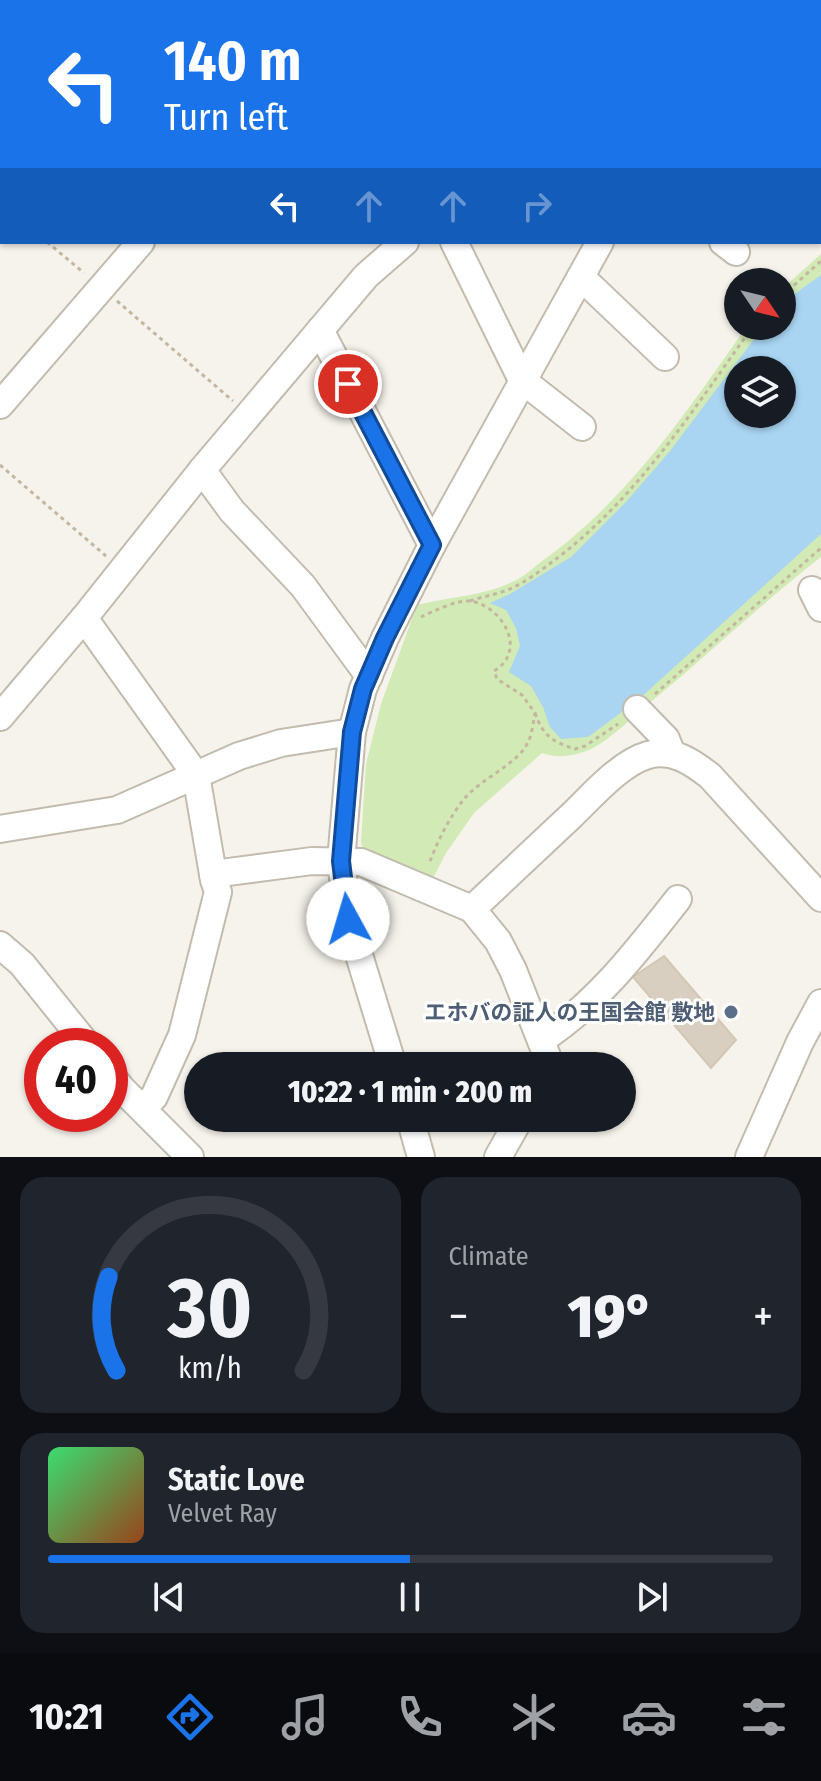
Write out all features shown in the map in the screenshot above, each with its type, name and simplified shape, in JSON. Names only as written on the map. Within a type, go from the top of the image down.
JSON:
[{"type":"street","points":[[0,405],[139,244]]},
{"type":"street","points":[[0,717],[320,330],[366,276],[403,244]]},
{"type":"street","points":[[455,244],[522,380],[582,427]]},
{"type":"street","points":[[389,1052],[348,919],[341,861],[352,732],[363,689],[432,545],[599,244]]},
{"type":"street","points":[[581,277],[665,357]]},
{"type":"street","points":[[320,330],[432,545]]},
{"type":"street","points":[[202,470],[232,511],[303,586],[369,676]]},
{"type":"street","points":[[84,618],[196,775],[218,892],[182,1035],[154,1097],[143,1108]]},
{"type":"street","points":[[637,709],[666,739],[672,754]]},
{"type":"street","points":[[0,829],[117,810],[239,756],[281,743],[352,732]]},
{"type":"street","points":[[472,909],[607,782],[633,762],[651,754],[672,754],[691,761],[710,776],[821,898]]},
{"type":"street","points":[[213,874],[312,861],[361,862],[472,909],[498,941],[513,970],[542,1052]]},
{"type":"street","points":[[543,1052],[556,1031],[608,984],[678,899]]},
{"type":"street","points":[[0,945],[22,964],[74,1028]]},
{"type":"street","points":[[749,1157],[800,1042],[821,1003]]},
{"type":"street","points":[[128,1094],[190,1157]]},
{"type":"street","points":[[414,1132],[421,1157]]},
{"type":"street","points":[[498,1157],[512,1132]]},
{"type":"path","points":[[49,244],[249,415]]},
{"type":"path","points":[[796,283],[821,261]]},
{"type":"path","points":[[391,627],[447,606],[506,590],[541,571],[578,543],[615,506],[684,425],[743,340]]},
{"type":"path","points":[[0,465],[122,570]]},
{"type":"path","points":[[470,601],[489,609],[504,624],[510,639],[510,652],[503,666],[494,671],[497,679],[522,695],[550,739],[575,749],[605,734],[637,709],[821,548]]},
{"type":"path","points":[[421,887],[430,860],[454,813],[478,784],[516,757],[527,744],[535,713]]},
{"type":"green space","points":[[821,254],[821,557],[604,741],[572,755],[542,753],[474,813],[446,853],[431,882],[364,853],[361,842],[366,764],[381,704],[417,605],[501,587],[528,573],[573,537],[629,482],[724,359],[724,428],[796,428],[796,356],[726,356],[737,340],[796,340],[796,276]]},
{"type":"water","points":[[821,275],[821,534],[638,700],[588,737],[561,739],[550,727],[531,686],[509,672],[520,646],[516,628],[506,610],[490,603],[571,557],[626,502],[670,451],[724,379],[724,428],[796,428],[796,356],[741,356],[753,340],[796,340],[796,293]]},
{"type":"building","points":[[664,956],[736,1040],[711,1068],[633,977]]},
{"type":"place","name":"エホバの証人の王国会館 敷地","points":[[731,1012]]},
{"type":"route","points":[[348,384],[432,545],[363,689],[352,732],[341,861],[348,919]]}]
